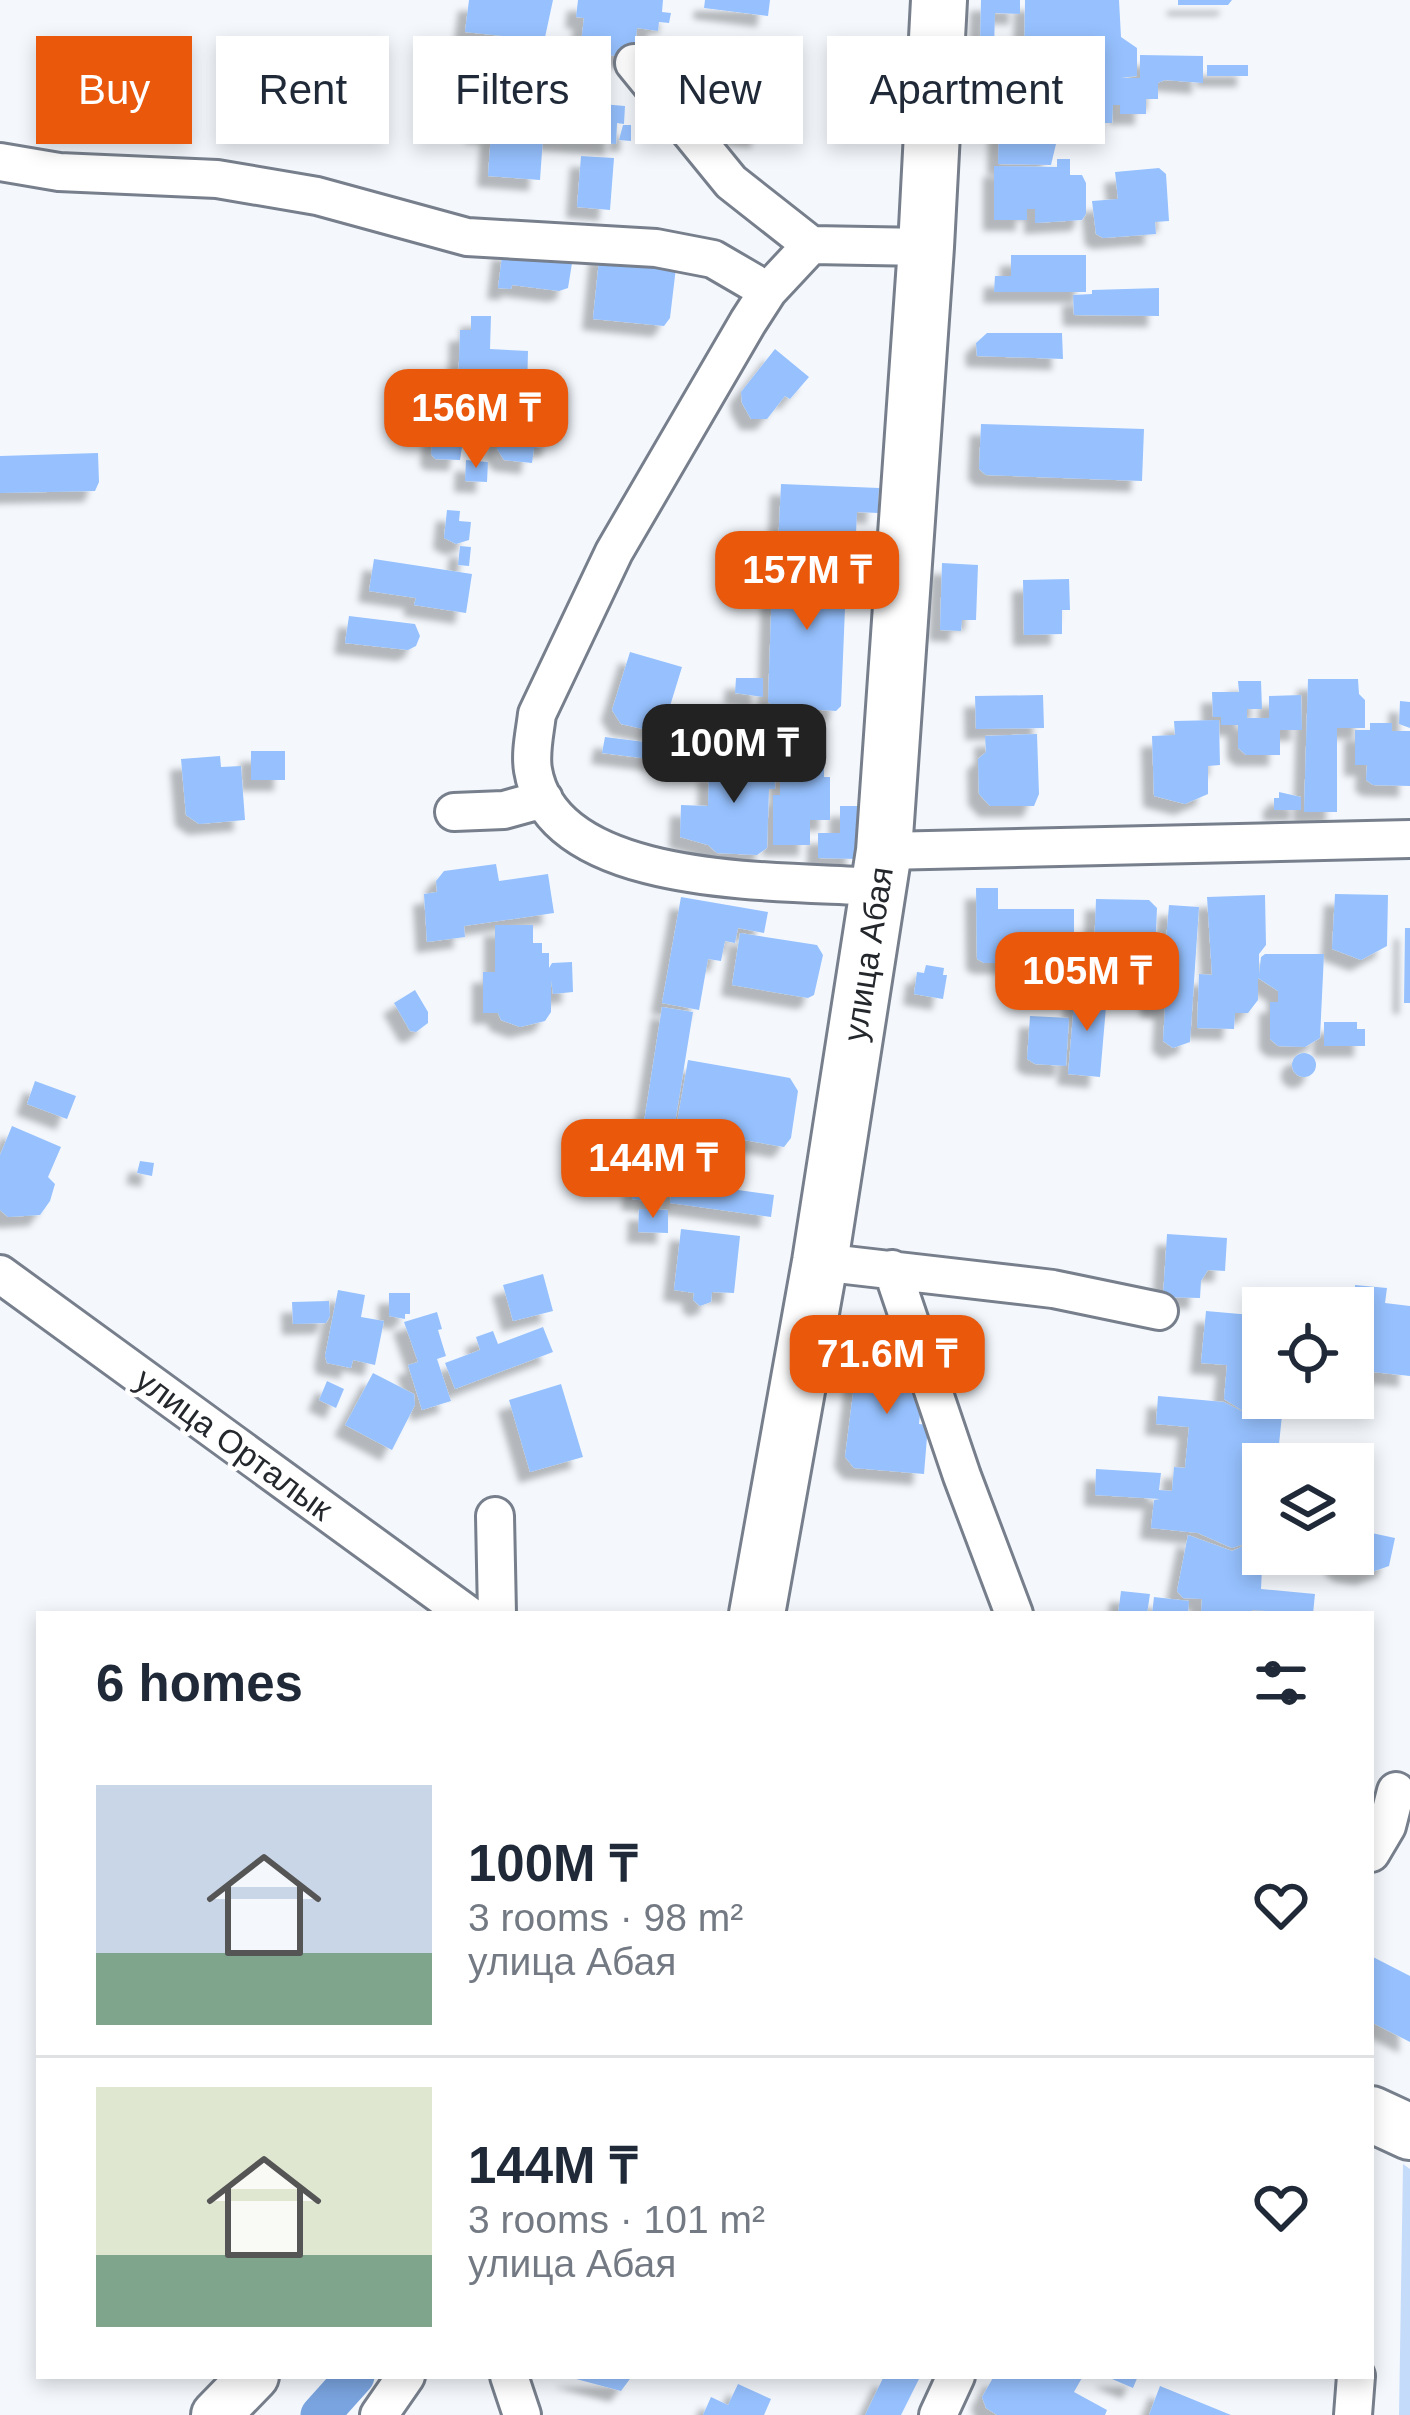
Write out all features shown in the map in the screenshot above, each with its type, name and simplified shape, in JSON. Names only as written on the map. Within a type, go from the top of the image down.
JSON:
[{"type":"main road","name":"улица Абая","points":[[758,1611],[820,1262],[882,869],[939,0]]},
{"type":"main road","points":[[1374,2115],[1410,2132]]},
{"type":"street","points":[[634,63],[730,182],[811,245],[926,247]]},
{"type":"street","points":[[0,162],[77,174],[218,178],[317,196],[467,237],[656,248],[713,259],[768,291]]},
{"type":"street","points":[[811,245],[768,291],[614,553],[537,714],[533,770],[544,800],[562,827],[622,860],[735,877],[1410,839]]},
{"type":"street","points":[[454,812],[504,810],[544,800]]},
{"type":"street","points":[[820,1262],[1053,1289],[1159,1311]]},
{"type":"street","points":[[892,1269],[1014,1611]]},
{"type":"street","name":"улица Орталык","points":[[0,1274],[463,1611]]},
{"type":"street","points":[[495,1516],[497,1611]]},
{"type":"street","points":[[1374,1848],[1387,1826],[1396,1791]]},
{"type":"street","points":[[216,2415],[251,2379]]},
{"type":"street","points":[[379,2415],[404,2379]]},
{"type":"street","points":[[509,2379],[522,2415]]},
{"type":"street","points":[[938,2415],[955,2379]]},
{"type":"street","points":[[1353,2415],[1356,2379]]},
{"type":"shaded area","points":[[1403,2164],[1410,2169],[1410,2415],[1399,2415]]},
{"type":"building","points":[[469,0],[553,0],[545,36],[465,32]]},
{"type":"building","points":[[578,0],[663,0],[662,12],[671,13],[669,23],[659,22],[658,31],[637,28],[634,58],[611,55],[611,36],[582,36],[584,18],[576,17]]},
{"type":"building","points":[[705,0],[770,0],[768,16],[704,8]]},
{"type":"building","points":[[981,0],[1020,0],[1020,14],[995,13],[994,36],[980,36]]},
{"type":"building","points":[[1025,0],[1119,0],[1121,37],[1137,48],[1137,76],[1120,78],[1140,78],[1140,55],[1203,56],[1203,83],[1165,80],[1158,83],[1158,99],[1146,99],[1146,114],[1120,114],[1120,105],[1113,105],[1112,123],[1105,123],[1105,36],[1025,36]]},
{"type":"building","points":[[1178,0],[1232,0],[1228,5],[1178,5]]},
{"type":"building","points":[[1207,65],[1248,65],[1248,76],[1207,76]]},
{"type":"building","points":[[611,105],[625,106],[624,124],[617,123],[616,144],[611,144]]},
{"type":"building","points":[[623,125],[631,125],[631,141],[619,140]]},
{"type":"building","points":[[490,144],[543,144],[540,180],[488,176]]},
{"type":"building","points":[[998,144],[1056,144],[1051,165],[998,164]]},
{"type":"building","points":[[581,156],[614,158],[610,210],[577,207]]},
{"type":"building","points":[[1057,159],[1070,159],[1070,175],[1082,175],[1086,183],[1082,220],[1035,223],[1035,209],[1027,209],[1027,220],[994,220],[994,166],[1057,167]]},
{"type":"building","points":[[1159,168],[1166,174],[1169,221],[1155,222],[1156,234],[1103,238],[1096,234],[1092,201],[1118,199],[1115,172]]},
{"type":"building","points":[[503,248],[573,257],[568,288],[498,288]]},
{"type":"building","points":[[600,250],[677,259],[670,318],[664,326],[593,319]]},
{"type":"building","points":[[1011,255],[1086,255],[1086,292],[994,292],[995,276],[1011,276]]},
{"type":"building","points":[[1159,288],[1159,316],[1074,315],[1073,295]]},
{"type":"building","points":[[471,316],[491,316],[490,349],[528,351],[527,392],[490,392],[481,397],[458,391],[460,330],[471,330]]},
{"type":"building","points":[[987,333],[1062,333],[1063,359],[977,356],[976,343]]},
{"type":"building","points":[[775,349],[809,377],[767,419],[751,419],[741,392]]},
{"type":"building","points":[[524,395],[547,396],[555,403],[553,445],[534,448],[532,463],[504,460],[497,449],[500,397],[524,399]]},
{"type":"building","points":[[437,398],[469,401],[460,460],[435,459],[431,454]]},
{"type":"building","points":[[981,424],[1144,429],[1142,481],[986,475],[979,469]]},
{"type":"building","points":[[98,453],[95,491],[0,493],[0,456]]},
{"type":"building","points":[[466,460],[488,462],[487,482],[465,481]]},
{"type":"building","points":[[781,484],[879,488],[878,513],[857,512],[855,556],[782,553],[778,548]]},
{"type":"building","points":[[447,510],[460,511],[459,521],[471,522],[469,540],[456,544],[444,538]]},
{"type":"building","points":[[460,546],[471,547],[469,566],[458,565]]},
{"type":"building","points":[[773,557],[847,559],[841,706],[836,711],[775,707],[768,702]]},
{"type":"building","points":[[374,559],[472,574],[466,613],[414,605],[416,598],[369,591]]},
{"type":"building","points":[[942,563],[978,565],[976,620],[962,620],[961,631],[940,630]]},
{"type":"building","points":[[1069,579],[1070,610],[1062,610],[1062,634],[1024,635],[1023,580]]},
{"type":"building","points":[[349,616],[415,624],[420,636],[408,650],[345,643]]},
{"type":"building","points":[[630,652],[682,667],[670,706],[667,704],[661,725],[652,731],[621,724],[612,710]]},
{"type":"building","points":[[736,678],[763,678],[763,697],[735,693]]},
{"type":"building","points":[[1308,679],[1358,679],[1359,694],[1365,700],[1365,728],[1337,728],[1337,812],[1304,812]]},
{"type":"building","points":[[1238,681],[1261,681],[1262,709],[1247,709],[1247,718],[1269,718],[1269,696],[1301,695],[1302,730],[1280,730],[1280,755],[1246,755],[1238,748],[1238,725],[1221,725],[1221,717],[1213,717],[1212,692],[1239,692]]},
{"type":"building","points":[[1043,695],[1044,728],[976,729],[975,696]]},
{"type":"building","points":[[1400,701],[1410,702],[1410,728],[1399,724]]},
{"type":"building","points":[[1219,720],[1220,765],[1208,766],[1208,794],[1185,804],[1154,796],[1152,736],[1175,735],[1174,721]]},
{"type":"building","points":[[1370,723],[1392,723],[1392,731],[1410,731],[1410,786],[1373,785],[1366,780],[1367,765],[1355,765],[1355,730],[1370,730]]},
{"type":"building","points":[[665,727],[716,733],[706,766],[602,753],[605,737],[653,743],[655,732]]},
{"type":"building","points":[[1037,734],[1039,794],[1034,806],[990,806],[979,794],[978,759],[986,752],[985,736]]},
{"type":"building","points":[[251,751],[285,751],[285,780],[251,780]]},
{"type":"building","points":[[731,751],[776,753],[767,848],[757,855],[717,853],[708,845],[680,837],[681,805],[708,806],[709,770],[730,770]]},
{"type":"building","points":[[220,756],[221,767],[241,766],[245,820],[199,824],[186,815],[181,759]]},
{"type":"building","points":[[780,768],[824,768],[824,777],[830,777],[830,820],[810,820],[810,845],[773,845],[773,795],[780,795]]},
{"type":"building","points":[[1279,792],[1301,797],[1301,810],[1274,810]]},
{"type":"building","points":[[840,806],[857,806],[857,859],[818,858],[818,833],[840,833]]},
{"type":"building","points":[[496,864],[499,881],[548,874],[554,913],[464,926],[465,937],[427,942],[424,894],[437,892],[436,881],[444,871]]},
{"type":"building","points":[[976,888],[998,888],[998,909],[1074,909],[1074,961],[1048,973],[1026,963],[977,959]]},
{"type":"building","points":[[1335,894],[1388,895],[1387,946],[1361,960],[1332,949]]},
{"type":"building","points":[[1265,895],[1266,945],[1259,954],[1259,975],[1265,954],[1324,954],[1320,1038],[1305,1047],[1278,1046],[1270,1039],[1270,1002],[1278,1002],[1278,991],[1258,978],[1258,1000],[1248,1013],[1235,1013],[1234,1029],[1197,1028],[1199,974],[1212,975],[1207,897]]},
{"type":"building","points":[[681,897],[768,912],[764,933],[738,928],[735,943],[725,941],[721,961],[708,959],[699,1010],[662,1003]]},
{"type":"building","points":[[1096,899],[1149,900],[1157,908],[1156,932],[1162,933],[1157,962],[1106,961],[1094,951]]},
{"type":"building","points":[[1169,905],[1199,907],[1190,1042],[1173,1048],[1163,1041],[1165,1008],[1151,1006],[1153,964],[1164,965]]},
{"type":"building","points":[[495,925],[533,925],[533,943],[542,943],[542,953],[549,953],[549,968],[552,963],[572,962],[573,992],[553,994],[551,980],[551,1012],[545,1021],[520,1027],[501,1020],[498,1013],[483,1013],[483,972],[495,972]]},
{"type":"building","points":[[1405,928],[1410,928],[1410,1003],[1404,1003]]},
{"type":"building","points":[[740,933],[817,945],[823,955],[814,995],[808,998],[732,985]]},
{"type":"building","points":[[926,965],[944,968],[943,999],[914,994],[917,972],[924,973]]},
{"type":"building","points":[[415,990],[428,1012],[428,1023],[416,1032],[410,1031],[394,1003]]},
{"type":"building","points":[[1075,992],[1107,995],[1100,1077],[1068,1074]]},
{"type":"building","points":[[662,1007],[693,1012],[662,1203],[632,1199]]},
{"type":"building","points":[[1030,1016],[1069,1018],[1066,1066],[1027,1059]]},
{"type":"building","points":[[1324,1022],[1357,1022],[1357,1029],[1365,1029],[1365,1046],[1324,1046]]},
{"type":"building","points":[[1304,1053],[1313,1056],[1313,1074],[1304,1077],[1295,1074],[1292,1065],[1295,1056]]},
{"type":"building","points":[[688,1060],[790,1078],[798,1091],[791,1138],[784,1147],[676,1128]]},
{"type":"building","points":[[35,1081],[76,1096],[67,1119],[27,1104]]},
{"type":"building","points":[[12,1126],[61,1147],[48,1177],[55,1184],[50,1201],[40,1215],[8,1217],[0,1210],[0,1155]]},
{"type":"building","points":[[140,1161],[154,1163],[152,1176],[137,1173]]},
{"type":"building","points":[[673,1181],[774,1195],[771,1217],[670,1203]]},
{"type":"building","points":[[639,1209],[668,1210],[668,1233],[638,1232]]},
{"type":"building","points":[[681,1229],[740,1236],[734,1293],[712,1292],[711,1302],[700,1306],[693,1300],[694,1293],[674,1290]]},
{"type":"building","points":[[1167,1234],[1227,1238],[1225,1271],[1208,1270],[1201,1281],[1200,1298],[1163,1297]]},
{"type":"building","points":[[543,1274],[553,1311],[513,1321],[503,1285]]},
{"type":"building","points":[[1355,1285],[1387,1288],[1385,1303],[1410,1306],[1410,1376],[1374,1372],[1374,1287]]},
{"type":"building","points":[[338,1290],[365,1295],[361,1317],[384,1321],[375,1365],[353,1360],[351,1368],[327,1363]]},
{"type":"building","points":[[389,1293],[410,1293],[410,1314],[405,1319],[389,1316]]},
{"type":"building","points":[[329,1301],[326,1323],[293,1324],[292,1302]]},
{"type":"building","points":[[1206,1311],[1242,1314],[1242,1410],[1224,1399],[1227,1365],[1201,1363]]},
{"type":"building","points":[[437,1312],[446,1356],[437,1359],[451,1401],[422,1410],[408,1365],[418,1362],[404,1322]]},
{"type":"building","points":[[543,1327],[553,1352],[455,1389],[445,1363],[480,1350],[476,1337],[493,1331],[498,1344]]},
{"type":"building","points":[[858,1354],[912,1361],[924,1373],[919,1424],[928,1425],[924,1474],[854,1468],[845,1457]]},
{"type":"building","points":[[373,1373],[414,1394],[415,1405],[392,1450],[345,1425]]},
{"type":"building","points":[[327,1381],[344,1389],[336,1408],[319,1400]]},
{"type":"building","points":[[561,1384],[583,1457],[530,1472],[509,1400]]},
{"type":"building","points":[[1158,1396],[1224,1402],[1242,1411],[1242,1419],[1282,1419],[1279,1443],[1242,1443],[1242,1545],[1232,1548],[1198,1533],[1151,1528],[1154,1500],[1160,1499],[1095,1495],[1096,1469],[1161,1473],[1159,1490],[1172,1491],[1174,1467],[1185,1468],[1189,1427],[1156,1424]]},
{"type":"building","points":[[1374,1534],[1395,1538],[1389,1566],[1374,1571]]},
{"type":"building","points":[[1188,1535],[1232,1551],[1242,1547],[1242,1575],[1262,1575],[1261,1589],[1315,1594],[1313,1611],[1201,1611],[1202,1599],[1183,1598],[1177,1591]]},
{"type":"building","points":[[1121,1591],[1150,1594],[1147,1611],[1118,1611]]},
{"type":"building","points":[[1154,1597],[1189,1601],[1188,1611],[1152,1611]]},
{"type":"building","points":[[1374,1958],[1410,1976],[1410,2042],[1374,2024]]},
{"type":"building","points":[[576,2379],[630,2379],[621,2391]]},
{"type":"building","points":[[883,2379],[919,2379],[901,2415],[865,2415]]},
{"type":"building","points":[[992,2379],[1081,2379],[1074,2392],[1107,2410],[1105,2415],[997,2415],[986,2408],[982,2397]]},
{"type":"building","points":[[1112,2379],[1137,2379],[1133,2388]]},
{"type":"building","points":[[738,2384],[771,2399],[764,2415],[703,2415],[711,2397],[728,2405]]},
{"type":"building","points":[[1160,2386],[1231,2415],[1149,2415]]},
{"type":"waterway","points":[[320,2415],[352,2379]]}]
